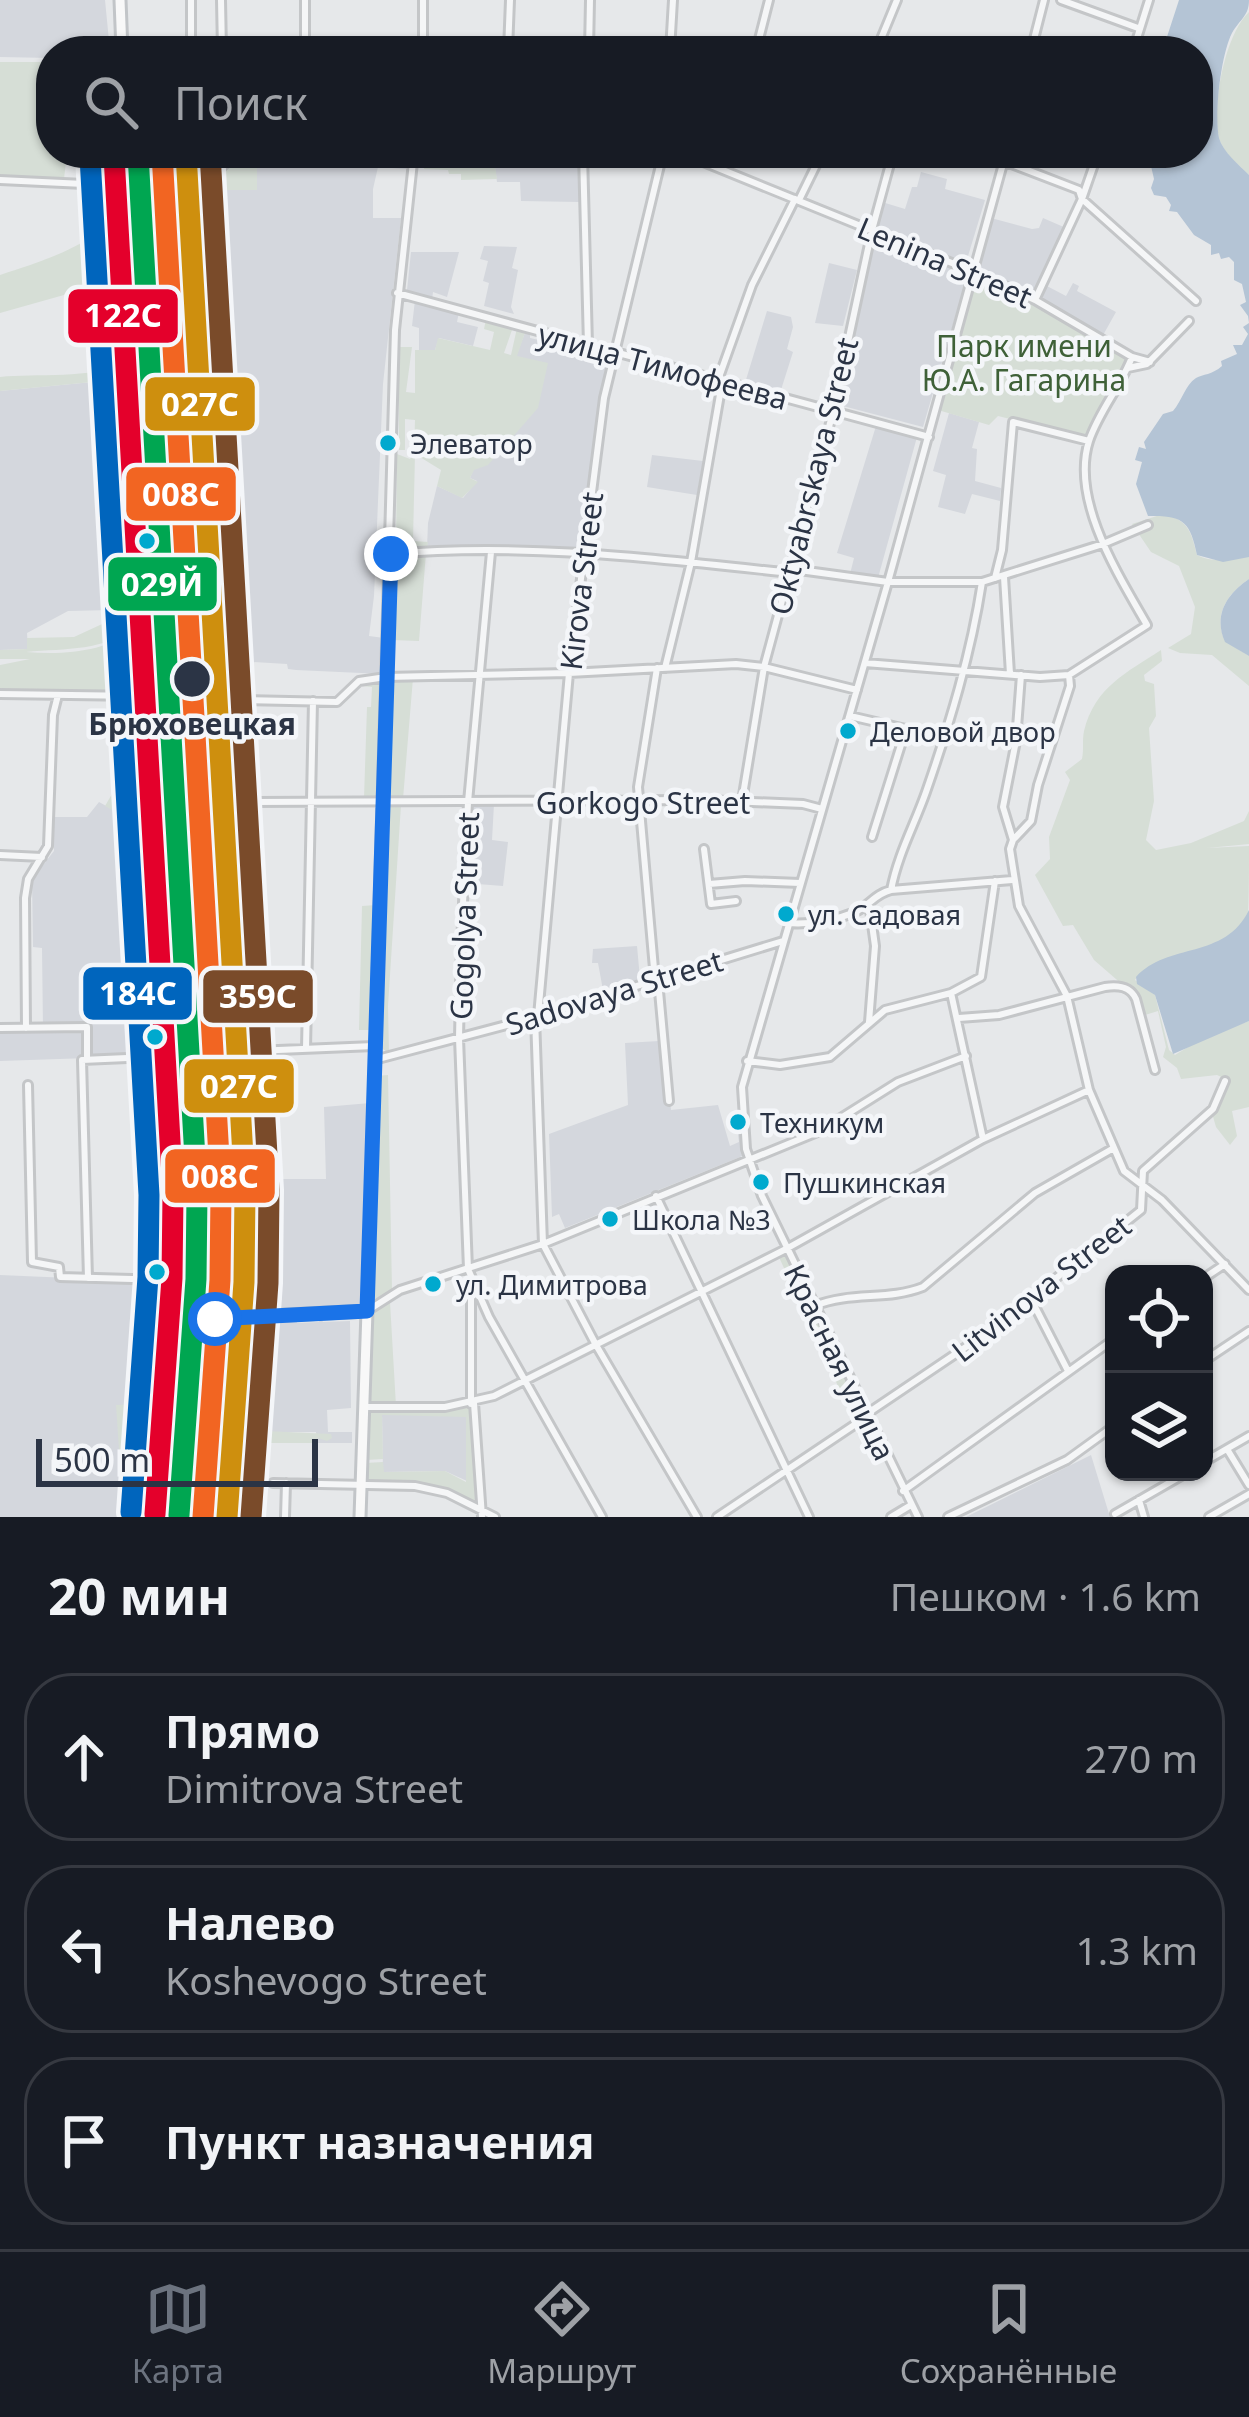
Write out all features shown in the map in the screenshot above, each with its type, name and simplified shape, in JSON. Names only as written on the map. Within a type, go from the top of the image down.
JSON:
[{"type":"main road","points":[[120,0],[121,36]]},
{"type":"main road","points":[[125,168],[136,382],[140,844],[150,1057],[168,1280],[204,1318],[367,1311],[360,1517]]},
{"type":"street","points":[[191,0],[191,36]]},
{"type":"street","points":[[221,0],[222,36]]},
{"type":"street","points":[[305,0],[305,36]]},
{"type":"street","points":[[423,0],[423,36]]},
{"type":"street","points":[[509,36],[510,0]]},
{"type":"street","points":[[589,36],[590,0]]},
{"type":"street","points":[[671,36],[673,0]]},
{"type":"street","points":[[760,36],[769,0]]},
{"type":"street","points":[[882,36],[897,0]]},
{"type":"street","points":[[1035,36],[1043,0]]},
{"type":"street","points":[[1061,0],[1138,28]]},
{"type":"street","points":[[1136,36],[1149,0]]},
{"type":"street","points":[[168,190],[209,179],[221,168]]},
{"type":"street","points":[[367,1311],[397,293],[412,168]]},
{"type":"street","points":[[584,168],[587,345]]},
{"type":"street","name":"Kirova Street","points":[[659,168],[605,396],[569,674],[537,1017],[543,1244],[697,1517]]},
{"type":"street","name":"Lenina Street","points":[[718,168],[974,272],[1035,300],[1132,357],[1150,362]]},
{"type":"street","points":[[669,1101],[638,801],[639,760],[691,562],[720,381],[752,285],[813,168]]},
{"type":"street","name":"Oktyabrskaya Street","points":[[742,801],[764,667],[832,412],[888,168]]},
{"type":"street","name":"Красная улица","points":[[918,1517],[865,1416],[748,1159],[741,1102],[747,1061],[865,663],[1003,168]]},
{"type":"street","points":[[1030,168],[1079,190],[1082,199],[1196,301]]},
{"type":"street","points":[[1035,300],[1093,168]]},
{"type":"street","points":[[0,180],[158,190]]},
{"type":"street","name":"улица Тимофеева","points":[[397,293],[928,437]]},
{"type":"street","points":[[1128,368],[1150,362],[1189,321]]},
{"type":"street","points":[[865,663],[1069,676],[1147,625],[1102,544],[1087,484],[1089,441],[1132,357]]},
{"type":"street","points":[[992,580],[1002,550],[1013,422],[1089,441]]},
{"type":"street","points":[[391,554],[583,555],[888,582],[982,582],[1148,525]]},
{"type":"street","name":"Gogolya Street","points":[[491,552],[468,802],[459,1038],[468,1269],[524,1381],[602,1517]]},
{"type":"street","points":[[1004,577],[1010,674]]},
{"type":"street","points":[[891,890],[897,857],[923,800],[966,670],[982,582]]},
{"type":"street","points":[[253,1317],[254,1051],[242,700],[339,701],[359,681],[386,676],[569,674],[727,664],[764,667],[857,690]]},
{"type":"street","points":[[1021,675],[1004,807],[1013,840],[1012,880],[1025,924],[1067,996],[1089,1090],[1128,1175],[1162,1200],[1249,1290]]},
{"type":"street","points":[[1013,840],[1031,821],[1069,676]]},
{"type":"street","points":[[0,694],[142,696]]},
{"type":"street","points":[[26,1028],[25,892],[49,841],[52,718],[58,695]]},
{"type":"street","points":[[306,1049],[314,701]]},
{"type":"street","points":[[849,716],[906,729],[872,837]]},
{"type":"street","name":"Gorkogo Street","points":[[248,802],[742,801],[822,809]]},
{"type":"street","points":[[704,849],[712,905],[736,901]]},
{"type":"street","points":[[0,855],[42,857]]},
{"type":"street","points":[[709,884],[745,880],[800,883]]},
{"type":"street","points":[[788,923],[853,913],[878,893],[891,890],[1012,880]]},
{"type":"street","points":[[747,1061],[779,1065],[826,1059],[889,1009],[951,993],[983,973],[995,881]]},
{"type":"street","points":[[869,903],[875,952],[869,1022]]},
{"type":"street","name":"Sadovaya Street","points":[[374,1060],[537,1017],[783,941]]},
{"type":"street","points":[[959,1018],[999,1015],[1106,986],[1130,990],[1141,1013],[1155,1070]]},
{"type":"street","points":[[951,993],[983,1139]]},
{"type":"street","points":[[0,1028],[87,1027],[87,1059]]},
{"type":"street","points":[[254,1051],[374,1046]]},
{"type":"street","points":[[367,1311],[396,1292],[543,1244],[828,1127],[910,1077],[966,1056]]},
{"type":"street","points":[[88,1278],[82,1060],[150,1057]]},
{"type":"street","name":"Litvinova Street","points":[[717,1517],[1031,1299],[1141,1210],[1144,1170],[1213,1108],[1225,1081]]},
{"type":"street","points":[[28,1085],[30,1256],[37,1265],[58,1268],[60,1277],[168,1280],[147,1517]]},
{"type":"street","points":[[364,1406],[430,1408],[472,1403],[524,1381],[787,1249],[983,1139],[1089,1090]]},
{"type":"street","points":[[814,1306],[849,1294],[890,1294],[923,1287],[1034,1192],[1112,1148]]},
{"type":"street","points":[[656,1196],[809,1517]]},
{"type":"street","points":[[1141,1210],[1162,1200]]},
{"type":"street","points":[[1213,1272],[1225,1264]]},
{"type":"street","name":"Gogolya Street","points":[[471,1280],[472,1403],[482,1514]]},
{"type":"street","points":[[1031,1299],[1068,1372]]},
{"type":"street","points":[[193,1311],[193,1325]]},
{"type":"street","points":[[160,1348],[204,1318]]},
{"type":"street","points":[[1213,1355],[1249,1331]]},
{"type":"street","points":[[903,1491],[1105,1345]]},
{"type":"street","points":[[948,1517],[1067,1460],[1105,1433]]},
{"type":"street","points":[[1213,1457],[1249,1436]]},
{"type":"street","points":[[1209,1517],[1249,1490],[1227,1449]]},
{"type":"street","points":[[1114,1514],[1172,1481]]},
{"type":"street","points":[[273,1483],[361,1483],[443,1491],[495,1517]]},
{"type":"street","points":[[285,1517],[286,1483]]},
{"type":"street","points":[[1139,1500],[1144,1517]]},
{"type":"street","points":[[891,1517],[911,1504]]},
{"type":"shaded area","points":[[0,0],[105,0],[109,36],[36,36],[36,58],[0,57]]},
{"type":"shaded area","points":[[255,168],[378,168],[373,218],[401,218],[383,384],[369,636],[384,638],[383,674],[296,670],[288,669],[287,664],[252,662],[252,657],[243,656],[244,638],[234,638],[232,612],[218,585],[214,589],[228,620],[226,636],[202,637],[201,614],[210,596],[196,600],[199,572],[186,430],[193,402],[224,334],[207,326],[202,190],[256,190]]},
{"type":"shaded area","points":[[495,168],[579,168],[579,202],[521,201],[520,182],[497,182]]},
{"type":"shaded area","points":[[921,172],[947,179],[945,189],[985,200],[965,266],[874,229],[882,202],[905,209]]},
{"type":"shaded area","points":[[991,218],[1032,229],[1039,228],[1043,218],[1066,228],[1034,295],[977,269]]},
{"type":"shaded area","points":[[873,231],[973,273],[961,297],[923,427],[843,406],[841,411],[835,409]]},
{"type":"shaded area","points":[[484,246],[517,247],[512,268],[518,270],[511,307],[514,314],[484,306],[489,283],[483,281],[488,261],[480,259]]},
{"type":"shaded area","points":[[411,252],[459,252],[447,297],[433,292],[432,300],[400,292],[407,290]]},
{"type":"shaded area","points":[[829,263],[857,270],[843,326],[815,323]]},
{"type":"shaded area","points":[[1073,283],[1079,286],[1077,291],[1116,312],[1102,337],[1038,301],[1045,285],[1066,296]]},
{"type":"shaded area","points":[[415,300],[459,312],[457,322],[478,327],[473,346],[439,338],[435,350],[419,350],[419,328],[412,326]]},
{"type":"shaded area","points":[[767,311],[791,317],[793,327],[787,349],[793,352],[780,393],[745,383]]},
{"type":"shaded area","points":[[526,330],[530,338],[552,343],[554,338],[614,354],[581,553],[427,548],[437,486],[463,498],[477,481],[470,478]]},
{"type":"shaded area","points":[[133,378],[138,600],[112,610],[68,611],[27,633],[28,649],[0,650],[0,391]]},
{"type":"shaded area","points":[[140,412],[156,423],[159,519],[165,520],[166,530],[143,531]]},
{"type":"shaded area","points":[[949,413],[979,422],[972,448],[977,449],[975,481],[1001,488],[1000,501],[972,494],[965,514],[938,507],[946,475],[933,471]]},
{"type":"shaded area","points":[[876,426],[917,437],[878,578],[850,574],[854,558],[837,553]]},
{"type":"shaded area","points":[[652,455],[703,461],[697,495],[647,487]]},
{"type":"shaded area","points":[[99,802],[135,822],[138,975],[131,978],[132,997],[121,1001],[121,1007],[146,1007],[148,1056],[0,1061],[0,1030],[43,1029],[42,948],[33,947],[32,879],[54,851],[54,817],[87,817]]},
{"type":"shaded area","points":[[469,804],[494,804],[492,840],[508,842],[503,886],[465,883]]},
{"type":"shaded area","points":[[637,946],[640,979],[603,990],[598,963],[592,963],[593,949]]},
{"type":"shaded area","points":[[659,1041],[665,1101],[670,1101],[671,1110],[718,1105],[730,1146],[739,1142],[736,1119],[740,1119],[745,1155],[565,1228],[559,1214],[552,1217],[549,1134],[628,1105],[625,1043]]},
{"type":"shaded area","points":[[370,1103],[364,1304],[263,1313],[263,1302],[282,1300],[278,1179],[326,1179],[324,1107]]},
{"type":"shaded area","points":[[0,1275],[162,1282],[143,1517],[0,1517]]},
{"type":"shaded area","points":[[320,1317],[323,1322],[350,1321],[351,1408],[327,1410],[328,1432],[352,1432],[352,1443],[317,1443],[316,1432],[266,1432],[274,1365],[259,1344],[258,1320],[319,1322]]},
{"type":"shaded area","points":[[382,1414],[466,1416],[467,1481],[445,1471],[383,1472]]},
{"type":"shaded area","points":[[1091,1455],[1110,1517],[966,1517]]},
{"type":"green space","points":[[1249,12],[1249,175],[1221,143],[1217,108],[1227,54]]},
{"type":"green space","points":[[0,62],[36,62],[36,168],[65,168],[64,179],[0,177]]},
{"type":"green space","points":[[224,168],[257,168],[257,190],[203,190],[207,326],[224,334],[187,426],[186,468],[178,415],[166,192],[205,184]]},
{"type":"green space","points":[[495,168],[497,179],[461,180],[461,174],[448,170],[424,169]]},
{"type":"green space","points":[[95,186],[123,188],[133,378],[0,391],[0,377],[80,374],[122,362],[120,293],[112,275],[71,293],[0,313],[0,275],[57,255],[98,232],[106,208],[105,193]]},
{"type":"green space","points":[[158,192],[171,443],[167,547],[170,542],[198,969],[214,1121],[213,1316],[190,1303],[167,1265],[143,832],[144,602],[167,556],[144,598],[163,555],[165,521],[159,520],[156,423],[140,412],[130,198],[135,193]]},
{"type":"green space","name":"Парк имени Ю.А. Гагарина","points":[[975,274],[1130,358],[1088,439],[998,416],[989,425],[938,410]]},
{"type":"green space","points":[[486,319],[513,327],[504,353],[511,355],[517,328],[526,330],[517,356],[548,363],[538,408],[488,465],[474,470],[470,478],[478,482],[462,498],[437,486],[441,470],[415,454],[413,541],[428,542],[427,548],[399,549],[397,454],[410,459],[414,453],[415,420],[405,419],[405,450],[399,450],[399,347],[412,347],[406,392],[415,393],[415,350],[435,350],[438,338],[490,350],[494,332],[484,329]]},
{"type":"green space","points":[[1163,514],[1188,528],[1197,555],[1217,560],[1249,557],[1249,579],[1229,598],[1221,622],[1225,641],[1249,656],[1249,686],[1212,655],[1168,648],[1191,634],[1195,607],[1179,566],[1151,552],[1132,524]]},
{"type":"green space","points":[[426,553],[419,641],[392,640],[395,560]]},
{"type":"green space","points":[[139,603],[139,625],[112,640],[26,652],[85,650],[113,642],[139,628],[140,694],[0,692],[0,665],[30,659],[0,659],[0,650],[27,649],[27,638],[74,637],[113,619],[112,613]]},
{"type":"green space","points":[[1161,650],[1162,661],[1144,675],[1145,681],[1154,684],[1156,716],[1149,728],[1154,801],[1146,840],[1156,850],[1191,843],[1244,821],[1249,811],[1249,844],[1207,848],[1249,846],[1248,914],[1227,940],[1162,961],[1135,980],[1155,995],[1169,1050],[1175,1055],[1201,1039],[1249,1021],[1249,1107],[1232,1111],[1237,1136],[1230,1145],[1212,1113],[1228,1080],[1217,1075],[1181,1079],[1177,1068],[1163,1057],[1166,1047],[1158,1011],[1145,1015],[1139,999],[1094,960],[1073,925],[1063,926],[1035,875],[1050,859],[1049,837],[1070,780],[1065,772],[1082,759],[1084,731],[1096,703],[1124,674]]},
{"type":"green space","points":[[390,678],[413,678],[403,799],[385,797]]},
{"type":"green space","points":[[376,680],[383,684],[378,799],[364,798],[372,687],[362,686]]},
{"type":"green space","points":[[130,763],[139,766],[144,969],[138,975],[135,823],[105,806]]},
{"type":"green space","points":[[244,767],[245,816],[218,820],[209,827],[206,771]]},
{"type":"green space","points":[[401,805],[389,1053],[378,1046],[385,808]]},
{"type":"green space","points":[[210,829],[214,860],[248,858],[251,1314],[220,1316],[222,1174],[207,860]]},
{"type":"green space","points":[[376,905],[372,1030],[359,1030],[362,906]]},
{"type":"green space","points":[[388,1075],[392,1291],[372,1300],[376,1076]]},
{"type":"green space","points":[[778,1255],[788,1256],[862,1414],[854,1421]]},
{"type":"green space","points":[[388,1299],[396,1406],[368,1401],[370,1313]]},
{"type":"green space","points":[[278,1319],[278,1324],[258,1325],[259,1344],[274,1364],[266,1431],[331,1434],[332,1438],[318,1438],[317,1443],[263,1443],[256,1517],[204,1517],[218,1329],[227,1329],[231,1321]]},
{"type":"green space","points":[[213,1321],[199,1517],[150,1517],[162,1351]]},
{"type":"green space","points":[[153,1392],[144,1510],[146,1479],[121,1479],[116,1405],[137,1404],[137,1393]]},
{"type":"green space","points":[[472,1406],[479,1506],[440,1488],[365,1480],[365,1463],[383,1462],[384,1472],[445,1471],[466,1482],[466,1417],[382,1415],[383,1459],[366,1460],[367,1409]]},
{"type":"water","points":[[1179,0],[1249,0],[1225,55],[1217,115],[1221,143],[1249,175],[1249,323],[1240,305],[1246,302],[1242,284],[1234,280],[1234,262],[1229,257],[1221,259],[1219,253],[1211,255],[1211,245],[1194,235],[1177,212],[1169,211],[1166,197],[1154,195],[1151,188],[1151,168],[1213,168],[1213,36],[1167,36]]},
{"type":"water","points":[[1249,323],[1249,557],[1223,562],[1197,555],[1183,522],[1148,516],[1136,484],[1142,462],[1135,460],[1139,447],[1146,449],[1144,442],[1163,414],[1173,411],[1192,381],[1237,354],[1233,345],[1242,345],[1248,334],[1243,327]]},
{"type":"water","points":[[1249,579],[1249,656],[1225,642],[1221,623],[1229,598]]},
{"type":"water","points":[[1249,910],[1249,1021],[1173,1054],[1155,995],[1137,984],[1136,977],[1164,959],[1226,937]]},
{"type":"transit line","name":"184С","points":[[91,168],[149,1195],[148,1277],[131,1512]]},
{"type":"transit line","name":"122С","points":[[115,168],[173,1194],[172,1278],[155,1514]]},
{"type":"transit line","name":"029Й","points":[[139,168],[197,1194],[196,1279],[179,1515]]},
{"type":"transit line","name":"008С","points":[[163,168],[221,1193],[220,1280],[203,1517]]},
{"type":"transit line","name":"027С","points":[[187,168],[245,1192],[244,1282],[227,1517]]},
{"type":"transit line","name":"359С","points":[[211,168],[269,1190],[268,1283],[251,1517]]},
{"type":"place","name":"Элеватор","points":[[388,443]]},
{"type":"place","name":"Брюховецкая","points":[[192,679]]},
{"type":"place","name":"Деловой двор","points":[[848,731]]},
{"type":"place","name":"ул. Садовая","points":[[786,914]]},
{"type":"place","name":"Техникум","points":[[738,1122]]},
{"type":"place","name":"Пушкинская","points":[[761,1182]]},
{"type":"place","name":"Школа №3","points":[[610,1219]]},
{"type":"place","name":"ул. Димитрова","points":[[433,1284]]},
{"type":"route","points":[[215,1319],[367,1311],[391,554]]}]
